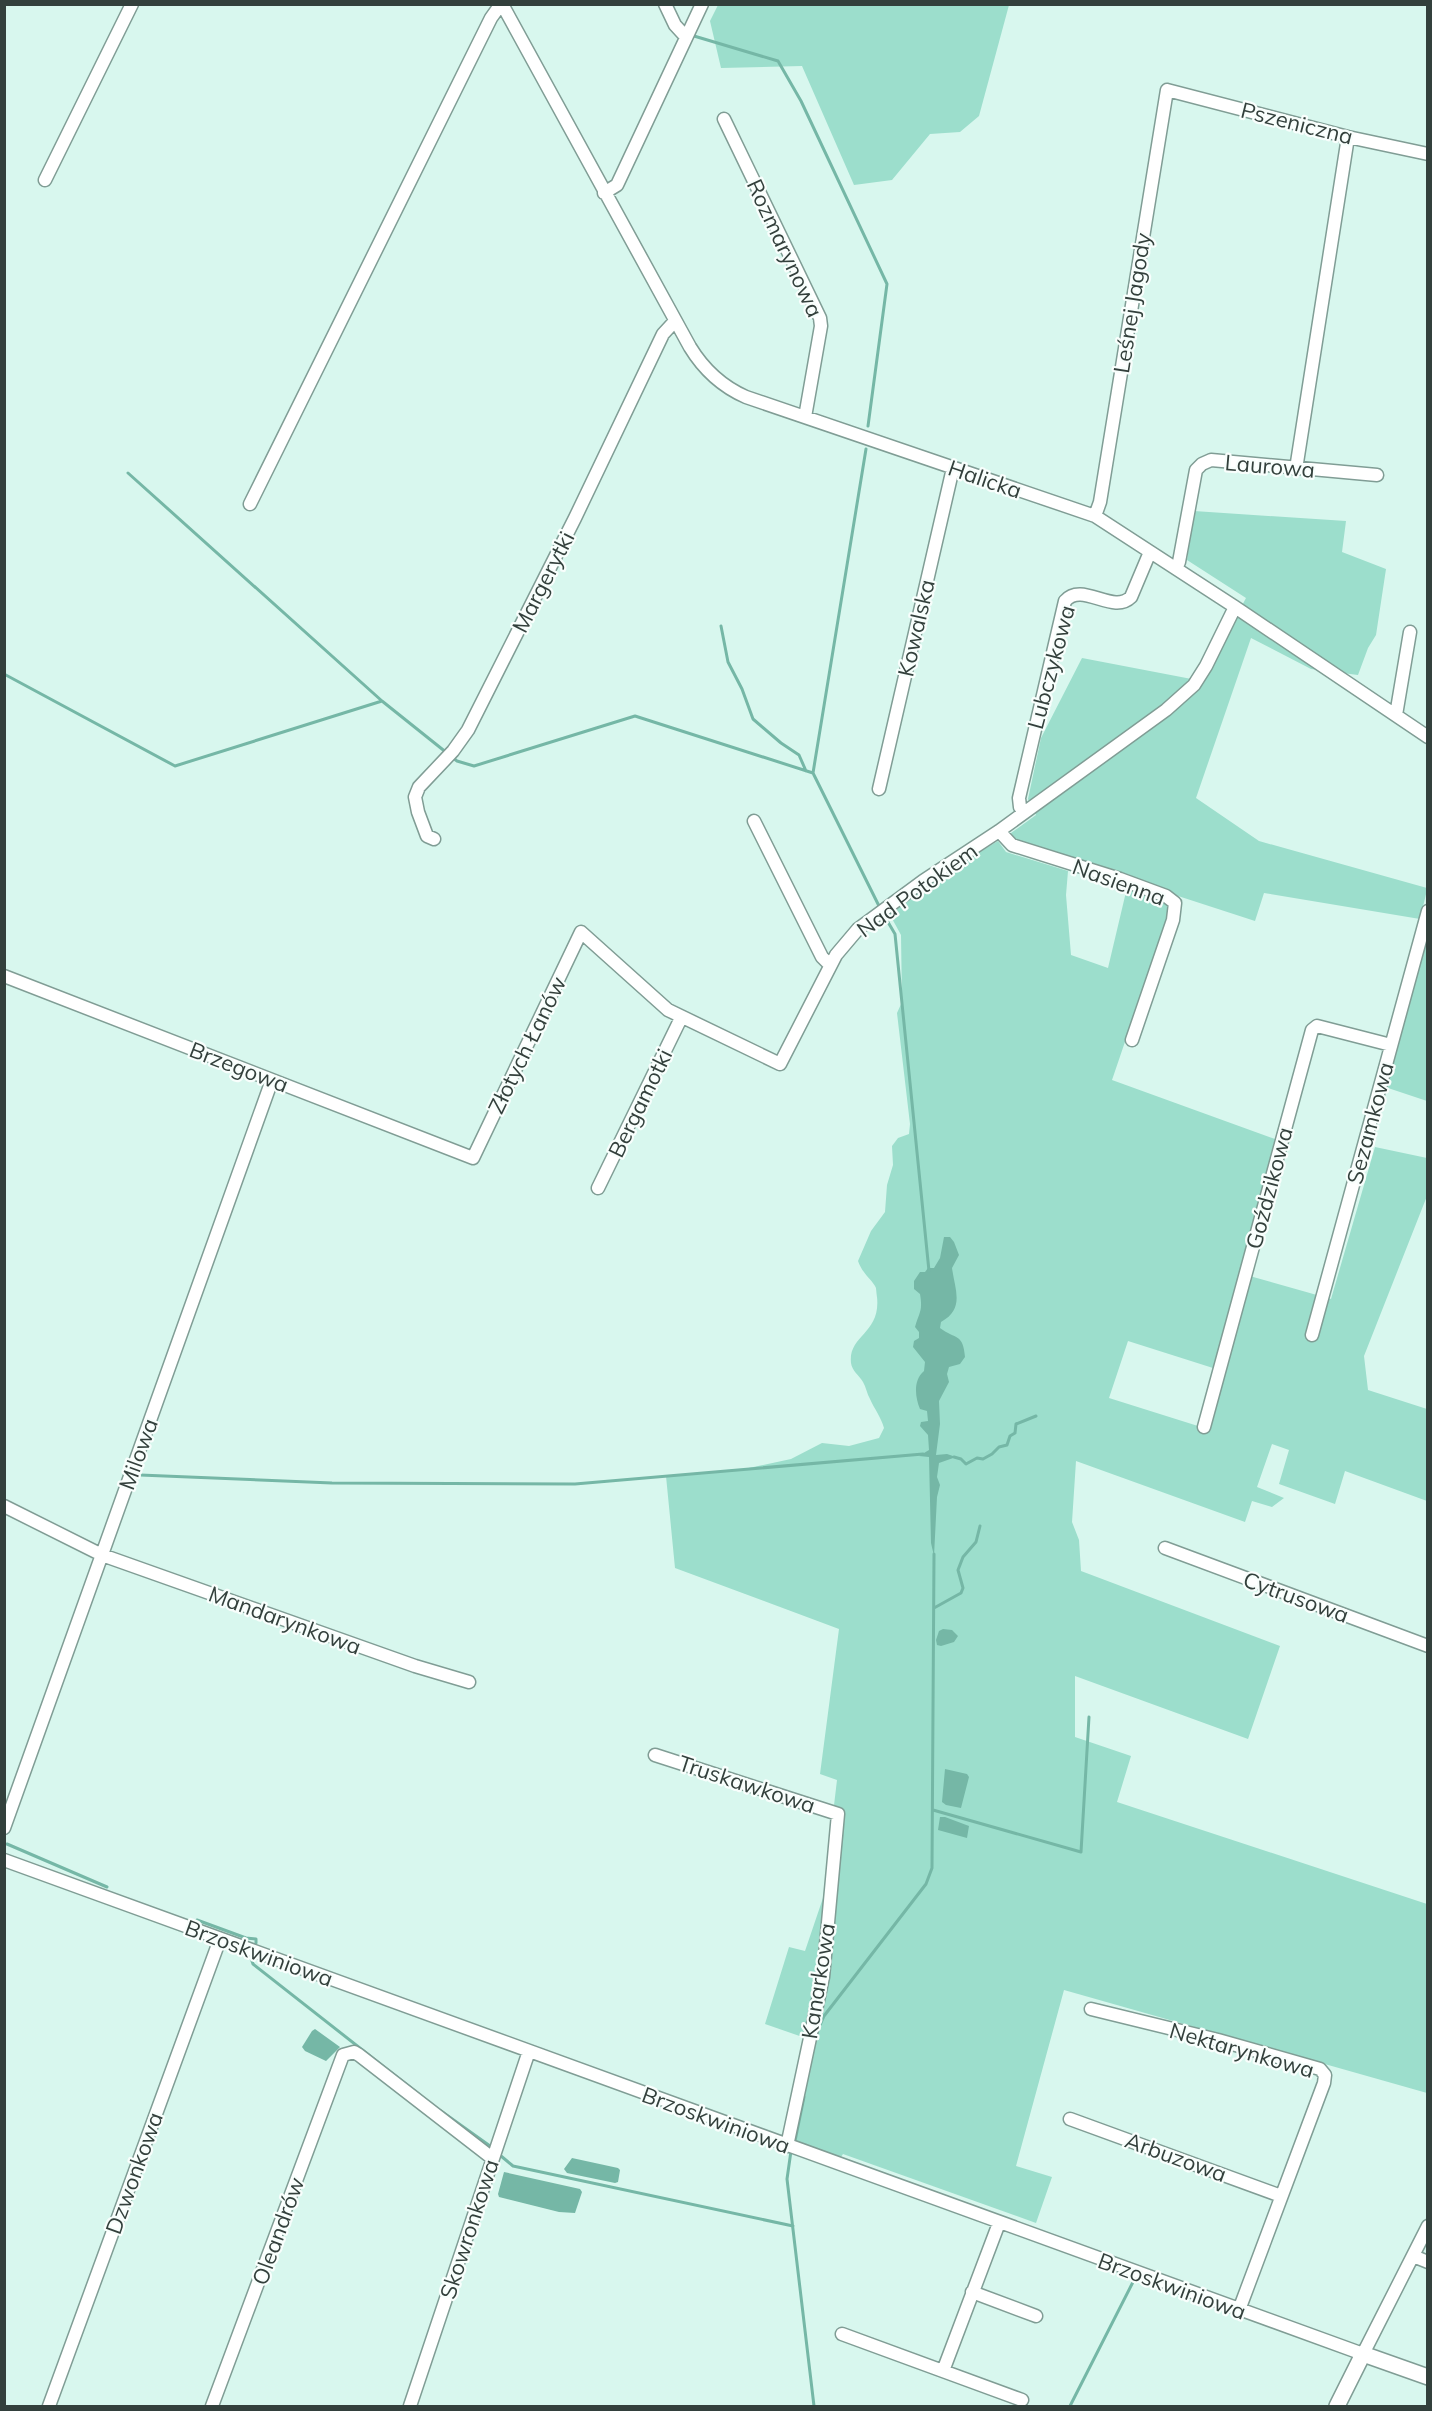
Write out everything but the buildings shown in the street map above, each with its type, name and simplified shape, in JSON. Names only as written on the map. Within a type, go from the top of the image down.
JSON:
[{"type":"street","points":[[45,180],[132,4]]},
{"type":"street","points":[[250,504],[491,18],[502,4]]},
{"type":"street","name":"Halicka","points":[[502,4],[694,355],[715,379],[746,397],[1095,516],[1428,737]]},
{"type":"street","points":[[665,4],[675,25],[686,37]]},
{"type":"street","points":[[602,188],[616,185],[702,4]]},
{"type":"street","name":"Pszeniczna","points":[[1167,90],[1348,137],[1428,154]]},
{"type":"street","name":"Leśnej Jagody","points":[[1095,516],[1102,491],[1167,90]]},
{"type":"street","name":"Rozmarynowa","points":[[724,119],[820,318],[821,326],[805,417]]},
{"type":"street","points":[[1296,469],[1348,137]]},
{"type":"street","name":"Margerytki","points":[[430,838],[418,812],[415,797],[419,787],[453,751],[468,730],[575,518],[663,334],[675,321]]},
{"type":"street","name":"Laurowa","points":[[1176,568],[1196,470],[1202,464],[1212,460],[1377,475]]},
{"type":"street","name":"Kowalska","points":[[879,789],[953,468]]},
{"type":"street","name":"Lubczykowa","points":[[1024,813],[1020,807],[1019,798],[1065,601],[1070,595],[1078,594],[1119,603],[1126,602],[1131,597],[1150,552]]},
{"type":"street","name":"Nad Potokiem","points":[[581,932],[668,1010],[780,1064],[830,965],[858,929],[923,881],[999,831],[1166,710],[1194,685],[1235,607]]},
{"type":"street","points":[[1396,715],[1410,632]]},
{"type":"street","points":[[754,821],[822,957],[830,965]]},
{"type":"street","name":"Nasienna","points":[[999,831],[1011,845],[1120,879],[1166,896],[1175,903],[1173,920],[1132,1040]]},
{"type":"street","name":"Sezamkowa","points":[[1312,1335],[1428,911]]},
{"type":"street","name":"Złotych Łanów","points":[[473,1158],[581,932]]},
{"type":"street","name":"Brzegowa","points":[[4,976],[473,1158]]},
{"type":"street","name":"Bergamotki","points":[[598,1188],[681,1018]]},
{"type":"street","name":"Goździkowa","points":[[1204,1427],[1312,1030],[1317,1026],[1391,1045]]},
{"type":"street","name":"Milowa","points":[[4,1828],[272,1080]]},
{"type":"street","name":"Mandarynkowa","points":[[4,1506],[102,1555],[415,1666],[469,1682]]},
{"type":"street","name":"Cytrusowa","points":[[1165,1548],[1428,1646]]},
{"type":"street","name":"Truskawkowa","points":[[655,1755],[838,1814]]},
{"type":"street","name":"Kanarkowa","points":[[787,2146],[823,1977],[838,1814]]},
{"type":"street","name":"Brzoskwiniowa","points":[[4,1860],[1428,2377]]},
{"type":"street","name":"Dzwonkowa","points":[[49,2406],[220,1939]]},
{"type":"street","name":"Nektarynkowa","points":[[1091,2009],[1218,2040],[1320,2069],[1325,2075],[1324,2083],[1239,2310]]},
{"type":"street","name":"Skowronkowa","points":[[410,2406],[529,2051]]},
{"type":"street","name":"Oleandrów","points":[[212,2406],[343,2055],[354,2052],[359,2055],[492,2158]]},
{"type":"street","name":"Arbuzowa","points":[[1070,2119],[1281,2196]]},
{"type":"street","points":[[943,2371],[999,2223]]},
{"type":"street","points":[[1337,2406],[1428,2226]]},
{"type":"street","points":[[1413,2256],[1428,2262]]},
{"type":"street","points":[[972,2292],[1036,2316]]},
{"type":"street","points":[[843,2334],[1022,2400]]},
{"type":"shaded area","points":[[718,4],[1009,5],[979,116],[960,132],[930,134],[892,180],[854,185],[802,66],[721,68],[710,21]]},
{"type":"shaded area","points":[[1194,511],[1346,521],[1342,552],[1386,569],[1376,635],[1368,648],[1358,675],[1311,669],[1251,638],[1196,798],[1259,841],[1427,888],[1427,890],[1420,919],[1264,893],[1255,921],[1175,895],[1112,1080],[1275,1139],[1239,1273],[1331,1299],[1375,1147],[1427,1158],[1427,1196],[1364,1356],[1368,1390],[1427,1409],[1427,1501],[1345,1471],[1335,1504],[1279,1484],[1289,1450],[1272,1444],[1257,1487],[1284,1498],[1272,1507],[1252,1501],[1245,1522],[1076,1461],[1072,1522],[1079,1540],[1081,1571],[1280,1646],[1248,1739],[1075,1676],[1075,1737],[1131,1756],[1117,1802],[1427,1904],[1427,2093],[1064,1990],[1016,2166],[1052,2177],[1036,2223],[843,2154],[841,2157],[795,2141],[814,2041],[765,2024],[789,1947],[805,1951],[823,1898],[837,1780],[820,1774],[839,1629],[675,1568],[666,1476],[744,1469],[791,1459],[822,1443],[849,1446],[879,1438],[884,1428],[883,1424],[864,1384],[853,1368],[851,1354],[854,1346],[870,1327],[877,1309],[876,1288],[858,1261],[871,1231],[885,1212],[887,1185],[893,1165],[892,1146],[898,1138],[909,1134],[910,1124],[897,1013],[902,1002],[901,935],[889,913],[938,877],[998,841],[1006,852],[1068,871],[1066,895],[1071,955],[1108,968],[1130,875],[1016,840],[1011,833],[1036,815],[1028,799],[1041,738],[1082,658],[1202,681],[1246,598],[1187,560]],"holes":[[[1128,1341],[1213,1368],[1198,1426],[1109,1398]]]},
{"type":"shaded area","points":[[1427,933],[1427,1101],[1385,1087]]},
{"type":"shaded area","points":[[944,1237],[950,1237],[959,1255],[952,1268],[956,1305],[948,1317],[941,1322],[940,1328],[960,1340],[965,1357],[960,1364],[949,1367],[947,1374],[949,1382],[939,1401],[940,1424],[936,1455],[947,1454],[956,1457],[939,1463],[937,1477],[940,1485],[937,1497],[934,1556],[931,1543],[929,1457],[919,1456],[929,1450],[928,1435],[920,1426],[921,1422],[928,1421],[927,1411],[920,1409],[916,1394],[918,1379],[924,1371],[925,1362],[913,1347],[914,1341],[919,1338],[919,1332],[915,1327],[921,1305],[920,1294],[914,1289],[914,1281],[920,1272],[934,1268],[940,1258]]},
{"type":"shaded area","points":[[952,1630],[958,1636],[954,1642],[941,1646],[937,1645],[936,1640],[939,1631]]},
{"type":"shaded area","points":[[945,1769],[967,1774],[969,1777],[961,1808],[942,1802]]},
{"type":"shaded area","points":[[940,1817],[969,1826],[967,1838],[938,1830]]},
{"type":"shaded area","points":[[315,2029],[340,2047],[326,2061],[305,2051],[302,2047]]},
{"type":"shaded area","points":[[572,2158],[618,2168],[620,2170],[618,2182],[567,2173],[564,2169]]},
{"type":"shaded area","points":[[504,2172],[580,2189],[582,2192],[575,2213],[559,2212],[499,2197]]},
{"type":"waterway","points":[[694,36],[778,61],[801,101],[887,284],[868,426]]},
{"type":"waterway","points":[[866,449],[813,773],[879,906]]},
{"type":"waterway","points":[[128,473],[382,701],[447,753]]},
{"type":"waterway","points":[[721,626],[728,662],[742,689],[753,719],[799,755],[806,771]]},
{"type":"waterway","points":[[4,674],[175,766],[382,701]]},
{"type":"waterway","points":[[452,757],[457,761],[474,766],[635,716],[813,773]]},
{"type":"waterway","points":[[885,917],[895,934],[929,1271]]},
{"type":"waterway","points":[[954,1457],[966,1464],[977,1458],[983,1459],[999,1447],[1007,1445],[1010,1436],[1015,1433],[1016,1424],[1036,1416]]},
{"type":"waterway","points":[[140,1475],[332,1483],[575,1484],[923,1454]]},
{"type":"waterway","points":[[934,1608],[961,1593],[963,1588],[958,1570],[963,1557],[976,1542],[980,1526]]},
{"type":"waterway","points":[[817,2032],[824,2016],[926,1884],[932,1868],[934,1554]]},
{"type":"waterway","points":[[933,1810],[1081,1852],[1089,1717]]},
{"type":"waterway","points":[[7,1844],[107,1887]]},
{"type":"waterway","points":[[197,1920],[246,1938],[256,1939],[256,1943]]},
{"type":"waterway","points":[[251,1958],[253,1964],[421,2096]]},
{"type":"waterway","points":[[795,2141],[804,2097]]},
{"type":"waterway","points":[[441,2111],[490,2146]]},
{"type":"waterway","points":[[791,2151],[787,2179],[814,2406]]},
{"type":"waterway","points":[[501,2156],[513,2166],[793,2226]]},
{"type":"waterway","points":[[1070,2406],[1133,2282]]}]
